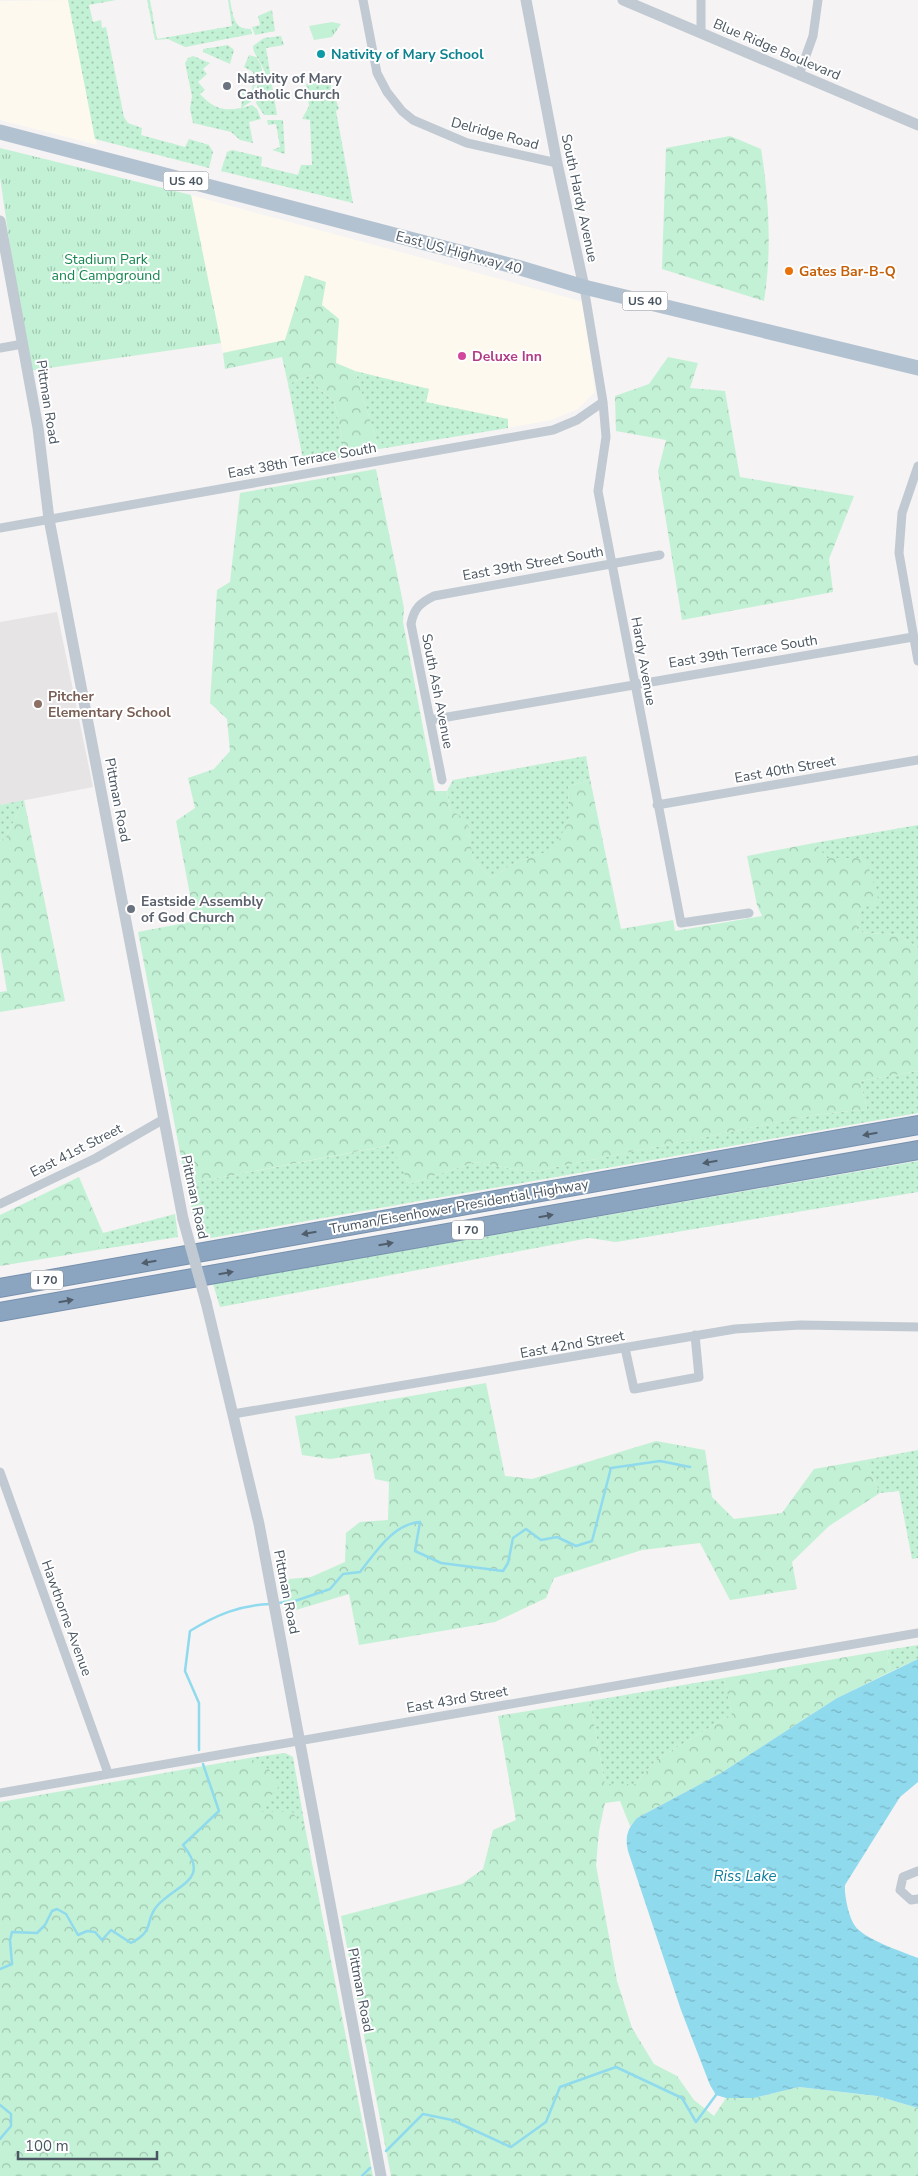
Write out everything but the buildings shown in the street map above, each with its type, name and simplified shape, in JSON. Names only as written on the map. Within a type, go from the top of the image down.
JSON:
[{"type":"highway","name":"Truman/Eisenhower Presidential Highway","points":[[0,1288],[918,1125]]},
{"type":"highway","name":"Truman/Eisenhower Presidential Highway","points":[[0,1312],[918,1150]]},
{"type":"main road","name":"East US Highway 40","points":[[0,132],[517,267],[584,287],[918,368]]},
{"type":"street","name":"Delridge Road","points":[[363,0],[377,73],[387,92],[402,111],[413,120],[467,143],[557,163]]},
{"type":"street","name":"South Hardy Avenue","points":[[526,0],[557,163],[584,287],[603,402]]},
{"type":"street","name":"Blue Ridge Boulevard","points":[[623,0],[918,125]]},
{"type":"street","points":[[701,0],[701,33]]},
{"type":"street","points":[[799,74],[813,36],[818,0]]},
{"type":"street","name":"Pittman Road","points":[[0,221],[38,428],[49,519],[183,1219],[206,1302],[259,1524],[381,2176]]},
{"type":"street","points":[[0,348],[23,344]]},
{"type":"street","name":"East 38th Terrace South","points":[[0,528],[553,430],[577,420],[603,402]]},
{"type":"street","name":"Hardy Avenue","points":[[603,402],[606,437],[598,491],[681,924],[749,913]]},
{"type":"street","points":[[918,466],[902,513],[899,553],[918,661]]},
{"type":"street","name":"East 39th Street South","points":[[416,608],[420,603],[434,596],[660,556]]},
{"type":"street","name":"South Ash Avenue","points":[[416,608],[411,624],[442,780]]},
{"type":"street","name":"East 39th Terrace South","points":[[430,720],[913,637]]},
{"type":"street","name":"East 40th Street","points":[[657,805],[918,760]]},
{"type":"street","name":"East 41st Street","points":[[0,1204],[96,1158],[164,1119]]},
{"type":"street","name":"East 42nd Street","points":[[233,1414],[735,1329],[801,1325],[918,1327]]},
{"type":"street","points":[[625,1348],[634,1388],[699,1377],[695,1336]]},
{"type":"street","name":"Hawthorne Avenue","points":[[0,1472],[108,1773]]},
{"type":"street","name":"East 43rd Street","points":[[0,1793],[918,1633]]},
{"type":"street","points":[[918,1871],[903,1877],[900,1890],[911,1900],[918,1899]]},
{"type":"shaded area","points":[[68,0],[97,145],[0,120],[0,1]]},
{"type":"shaded area","points":[[191,195],[584,302],[595,392],[578,409],[551,420],[508,428],[507,419],[426,402],[429,390],[355,371],[336,363],[339,319],[322,305],[305,276],[285,340],[223,353]]},
{"type":"shaded area","name":"Pitcher Elementary School","points":[[57,612],[93,787],[0,805],[0,622]]},
{"type":"green space","points":[[68,0],[116,0],[89,5],[93,22],[101,20],[102,28],[106,27],[124,117],[128,123],[142,128],[141,135],[185,147],[189,139],[209,145],[213,152],[209,168],[95,139]]},
{"type":"green space","points":[[147,0],[150,0],[157,39],[232,26],[228,0],[230,0],[233,16],[237,24],[245,29],[251,29],[252,34],[185,47],[168,39],[155,40]]},
{"type":"green space","points":[[272,10],[275,31],[255,35],[252,27],[260,25],[258,16]]},
{"type":"green space","points":[[332,22],[341,24],[332,37],[314,40],[309,26]]},
{"type":"green space","points":[[281,36],[284,45],[266,48],[277,115],[264,115],[256,103],[258,95],[257,84],[254,87],[255,99],[241,108],[243,90],[252,90],[253,72],[244,67],[249,55],[256,57],[260,63],[262,76],[260,82],[265,76],[263,67],[253,50],[253,46],[264,38]]},
{"type":"green space","points":[[228,45],[234,50],[230,64],[203,52],[203,49]]},
{"type":"green space","points":[[193,56],[210,63],[203,69],[207,74],[198,82],[205,90],[200,94],[206,100],[224,109],[237,109],[252,105],[257,109],[261,119],[249,122],[253,143],[240,140],[231,132],[193,123],[190,109],[192,96],[185,63],[188,58]]},
{"type":"green space","points":[[329,80],[339,109],[336,111],[353,203],[221,171],[227,152],[232,150],[262,157],[261,166],[298,175],[301,165],[312,165],[310,120],[302,119],[309,106],[306,84]]},
{"type":"green space","points":[[267,120],[283,120],[285,154],[272,150],[280,147],[276,124],[268,125]]},
{"type":"green space","points":[[730,136],[761,149],[769,225],[764,301],[662,269],[666,148]]},
{"type":"green space","name":"Stadium Park and Campground","points":[[0,148],[191,195],[221,343],[28,371],[0,177]]},
{"type":"green space","points":[[305,275],[326,282],[322,305],[339,319],[336,363],[355,371],[379,449],[346,456],[334,401],[319,389],[311,375],[288,384],[282,357],[225,369],[223,353],[285,340]]},
{"type":"green space","points":[[668,357],[698,363],[690,388],[725,391],[740,477],[854,496],[829,559],[833,592],[682,620],[658,471],[666,440],[616,431],[615,396],[649,384]]},
{"type":"green space","points":[[355,371],[429,389],[426,402],[508,419],[508,428],[379,449]]},
{"type":"green space","points":[[311,375],[319,389],[334,401],[346,456],[304,464],[288,384]]},
{"type":"green space","points":[[376,469],[404,608],[403,622],[435,791],[447,791],[450,810],[467,820],[473,859],[491,878],[516,862],[555,849],[569,818],[568,787],[590,779],[621,929],[673,920],[675,931],[762,916],[757,905],[747,856],[814,843],[827,858],[866,858],[879,902],[860,909],[856,932],[900,935],[918,948],[918,1071],[860,1081],[867,1109],[814,1115],[531,1172],[475,1162],[409,1184],[391,1145],[186,1184],[138,932],[195,921],[176,821],[195,808],[188,778],[214,769],[230,751],[227,719],[210,703],[217,590],[230,582],[240,493]]},
{"type":"green space","points":[[586,756],[590,779],[568,787],[569,818],[556,849],[516,862],[491,878],[473,859],[467,821],[450,810],[447,791],[453,780]]},
{"type":"green space","points":[[24,800],[6,837],[0,841],[0,805]]},
{"type":"green space","points":[[24,800],[65,1001],[0,1012],[0,992],[7,991],[0,949],[0,841],[6,837]]},
{"type":"green space","points":[[918,825],[918,948],[900,935],[856,932],[860,909],[827,858],[814,843]]},
{"type":"green space","points":[[918,1071],[918,1113],[199,1240],[186,1184],[392,1145],[409,1184],[475,1162],[531,1172],[814,1115],[867,1109],[860,1081]]},
{"type":"green space","points":[[918,1161],[918,1192],[616,1242],[589,1238],[220,1307],[213,1284]]},
{"type":"green space","points":[[79,1177],[103,1233],[97,1250],[0,1266],[0,1215]]},
{"type":"green space","points":[[175,1214],[178,1237],[97,1250],[103,1233]]},
{"type":"green space","points":[[486,1383],[505,1476],[532,1479],[656,1441],[705,1450],[712,1497],[734,1519],[782,1513],[814,1469],[865,1460],[880,1493],[829,1526],[792,1562],[797,1589],[730,1600],[700,1543],[642,1550],[554,1578],[546,1598],[495,1622],[359,1645],[349,1594],[286,1613],[278,1580],[311,1577],[345,1562],[346,1533],[360,1522],[388,1520],[389,1482],[375,1479],[370,1453],[330,1459],[302,1455],[295,1416]]},
{"type":"green space","points":[[918,1450],[918,1558],[912,1559],[899,1491],[880,1493],[865,1460]]},
{"type":"green space","points":[[918,1645],[918,1659],[890,1672],[887,1650]]},
{"type":"green space","points":[[887,1650],[890,1672],[837,1698],[721,1773],[637,1818],[630,1826],[620,1801],[605,1803],[599,1831],[596,1865],[617,1981],[632,2028],[654,2064],[677,2076],[694,2100],[714,2116],[726,2098],[754,2098],[799,2087],[877,2096],[918,2108],[918,2176],[391,2176],[341,1916],[462,1884],[483,1869],[493,1830],[516,1820],[498,1716],[590,1701],[605,1784],[635,1784],[656,1760],[732,1714],[724,1678]]},
{"type":"green space","points":[[724,1678],[732,1714],[656,1760],[635,1784],[605,1784],[590,1701]]},
{"type":"green space","points":[[285,1753],[293,1757],[305,1827],[292,1812],[257,1812],[278,1787],[249,1758]]},
{"type":"green space","points":[[249,1758],[269,1769],[278,1787],[258,1812],[292,1812],[305,1827],[373,2176],[0,2176],[0,1802]]},
{"type":"water","name":"Riss Lake","points":[[918,1659],[918,1782],[900,1797],[845,1885],[845,1889],[851,1918],[860,1931],[884,1945],[918,1958],[918,2108],[877,2096],[799,2087],[754,2098],[726,2098],[716,2095],[710,2085],[681,2010],[628,1851],[627,1837],[629,1830],[637,1818],[721,1773],[837,1698]]},
{"type":"waterway","points":[[278,1603],[295,1601],[330,1589],[343,1574],[360,1572],[393,1533],[410,1524],[420,1522],[415,1551],[441,1563],[503,1571],[508,1563],[513,1538],[526,1529],[541,1540],[557,1537],[576,1546],[592,1541],[611,1468],[660,1461],[690,1467]]},
{"type":"waterway","points":[[199,1750],[199,1703],[185,1671],[190,1631],[228,1612],[248,1606],[270,1604]]},
{"type":"waterway","points":[[0,1969],[12,1964],[10,1940],[12,1932],[37,1933],[45,1925],[52,1911],[57,1909],[66,1914],[78,1935],[87,1931],[95,1932],[102,1940],[111,1930],[131,1943],[144,1934],[153,1911],[157,1906],[188,1881],[193,1874],[194,1867],[191,1857],[183,1845],[219,1811],[203,1764]]},
{"type":"waterway","points":[[386,2151],[423,2114],[452,2120],[511,2147],[546,2122],[560,2087],[616,2067],[682,2098],[696,2122],[716,2095]]},
{"type":"waterway","points":[[0,2105],[11,2114],[11,2126],[0,2139]]},
{"type":"waterway","points":[[362,2176],[370,2168]]},
{"type":"place","name":"Nativity of Mary School","points":[[321,54]]},
{"type":"place","name":"Nativity of Mary Catholic Church","points":[[227,86]]},
{"type":"place","name":"Gates Bar-B-Q","points":[[789,271]]},
{"type":"place","name":"Deluxe Inn","points":[[462,356]]},
{"type":"place","name":"Pitcher Elementary School","points":[[38,704]]},
{"type":"place","name":"Eastside Assembly of God Church","points":[[131,909]]}]
